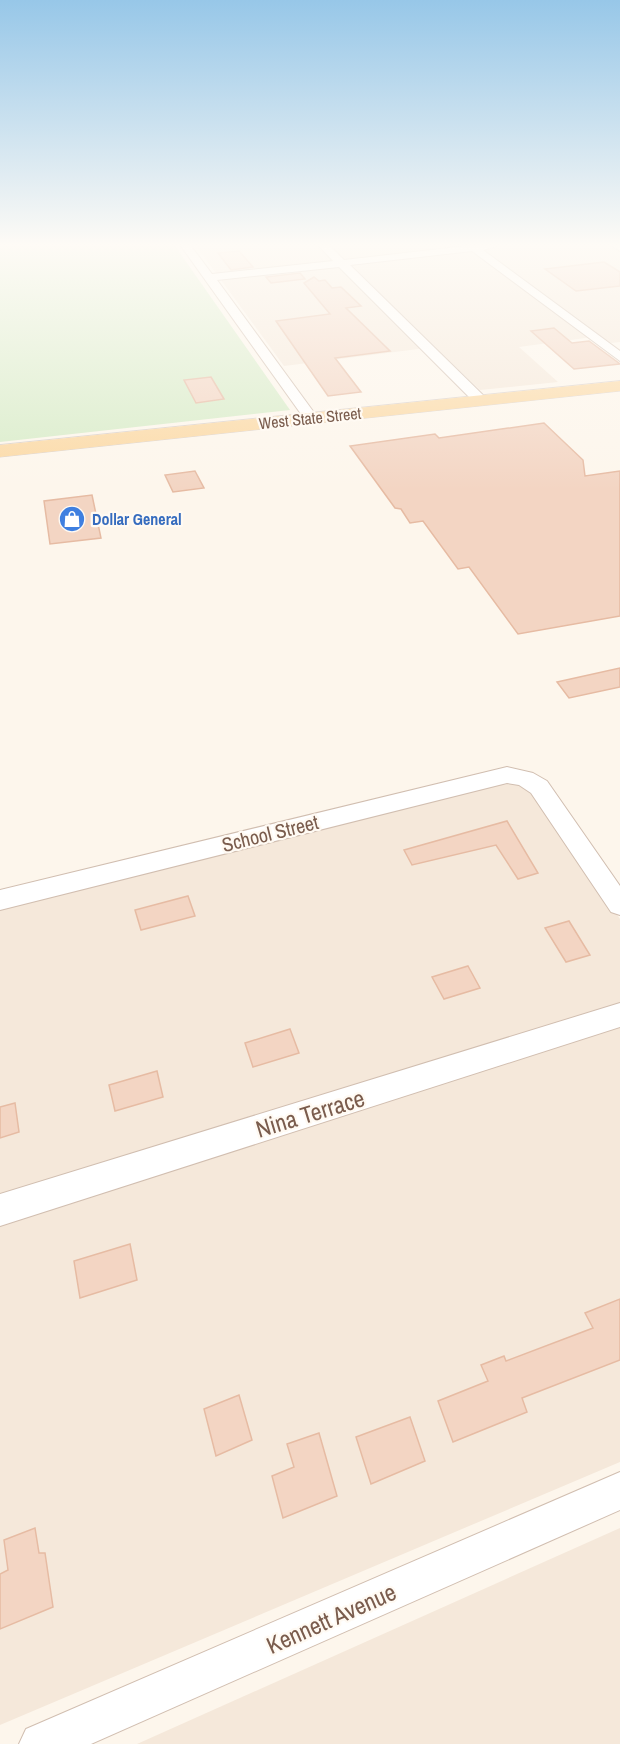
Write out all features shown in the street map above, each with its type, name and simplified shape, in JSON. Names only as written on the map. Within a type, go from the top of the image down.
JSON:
[{"type":"main road","name":"West State Street","points":[[0,451],[620,386]]},
{"type":"street","points":[[245,327],[311,418]]},
{"type":"street","points":[[406,327],[481,401]]},
{"type":"street","points":[[580,327],[620,357]]},
{"type":"street","name":"School Street","points":[[0,900],[507,775],[525,778],[539,787],[620,905]]},
{"type":"street","name":"Nina Terrace","points":[[0,1210],[620,1015]]},
{"type":"street","name":"Kennett Avenue","points":[[41,1744],[620,1491]]},
{"type":"shaded area","points":[[256,327],[620,327],[620,342],[611,343],[600,336],[519,347],[558,382],[480,390],[434,347],[284,366]]},
{"type":"shaded area","points":[[513,784],[527,787],[540,799],[620,919],[620,1462],[0,1725],[0,909],[492,785]]},
{"type":"shaded area","points":[[620,1528],[620,1744],[137,1744]]},
{"type":"green space","points":[[0,327],[232,327],[290,410],[0,442]]},
{"type":"building","points":[[280,327],[366,327],[390,351],[335,358],[361,392],[328,396]]},
{"type":"building","points":[[554,328],[572,343],[589,341],[620,364],[574,369],[531,331]]},
{"type":"building","points":[[211,377],[224,399],[196,403],[184,380]]},
{"type":"building","points":[[544,423],[583,460],[585,476],[620,471],[620,616],[518,634],[469,567],[458,569],[423,521],[410,523],[401,509],[395,508],[350,446],[435,434],[439,438]]},
{"type":"building","points":[[195,471],[204,488],[173,492],[165,475]]},
{"type":"building","name":"Dollar General","points":[[92,495],[101,538],[50,544],[44,501]]},
{"type":"building","points":[[620,668],[620,687],[569,698],[557,682]]},
{"type":"building","points":[[507,821],[538,873],[518,879],[496,845],[412,865],[404,850]]},
{"type":"building","points":[[188,896],[195,916],[141,930],[135,910]]},
{"type":"building","points":[[569,921],[590,955],[566,962],[545,928]]},
{"type":"building","points":[[468,966],[480,988],[444,999],[432,977]]},
{"type":"building","points":[[290,1029],[299,1053],[253,1067],[245,1043]]},
{"type":"building","points":[[157,1071],[163,1097],[115,1111],[109,1085]]},
{"type":"building","points":[[15,1103],[19,1132],[0,1138],[0,1107]]},
{"type":"building","points":[[130,1244],[137,1280],[80,1298],[74,1261]]},
{"type":"building","points":[[620,1299],[620,1360],[522,1398],[527,1412],[453,1442],[438,1401],[488,1381],[481,1365],[504,1356],[506,1361],[593,1328],[585,1313]]},
{"type":"building","points":[[239,1395],[252,1440],[216,1456],[204,1409]]},
{"type":"building","points":[[410,1417],[425,1461],[371,1484],[356,1437]]},
{"type":"building","points":[[319,1433],[337,1496],[283,1518],[272,1476],[294,1467],[287,1444]]},
{"type":"building","points":[[35,1528],[39,1553],[45,1553],[53,1607],[0,1629],[0,1574],[8,1570],[4,1540]]},
{"type":"place","name":"Dollar General","points":[[72,519]]}]
